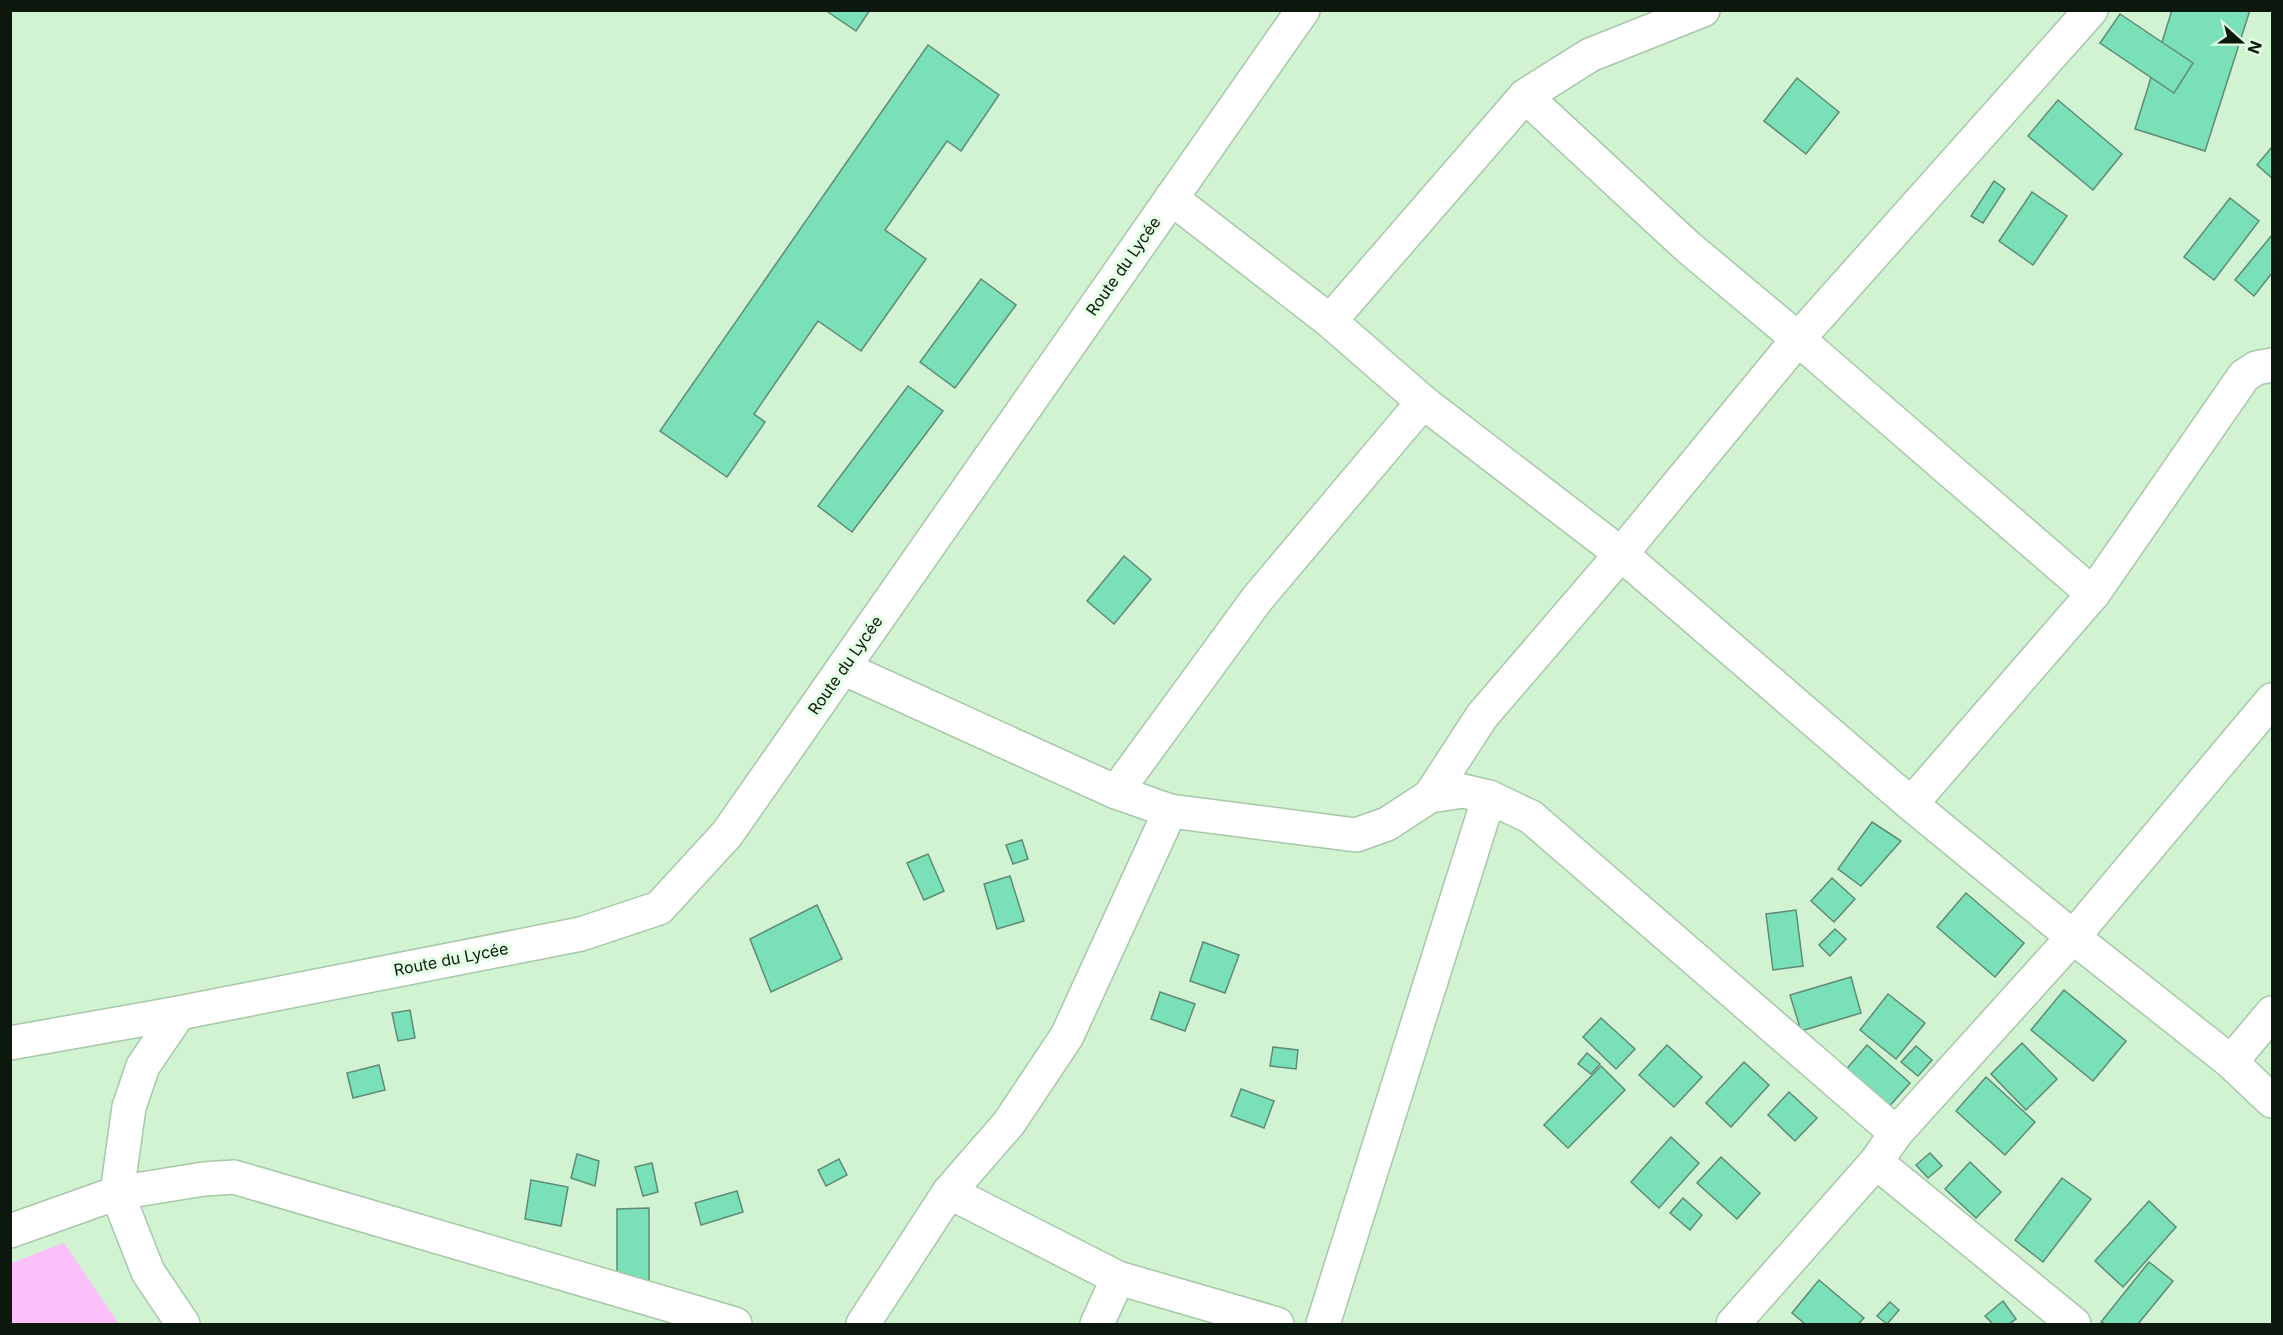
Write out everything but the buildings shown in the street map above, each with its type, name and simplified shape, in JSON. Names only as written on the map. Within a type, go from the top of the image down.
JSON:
[{"type":"street","name":"Route du Lycée","points":[[10,1043],[179,1013],[581,934],[659,909],[727,834],[1303,10]]},
{"type":"street","points":[[1330,321],[1525,96],[1590,55],[1703,10]]},
{"type":"street","points":[[843,669],[1116,792],[1170,811],[1356,836],[1387,824],[1430,796],[1482,716],[1621,554],[1798,339],[2091,10]]},
{"type":"street","points":[[1525,96],[1688,247],[2093,594]]},
{"type":"street","points":[[1171,198],[1330,321],[1423,402],[1621,554],[1911,804],[2230,1062],[2272,1101]]},
{"type":"street","points":[[1911,804],[2093,594],[2244,376],[2256,368],[2272,365]]},
{"type":"street","points":[[1116,792],[1257,599],[1423,402]]},
{"type":"street","points":[[1733,1324],[1876,1162],[1896,1133],[2073,937],[2272,700]]},
{"type":"street","points":[[1430,796],[1463,791],[1489,797],[1531,817],[1896,1133]]},
{"type":"street","points":[[1323,1324],[1489,797]]},
{"type":"street","points":[[863,1324],[949,1192],[1009,1123],[1068,1036],[1170,811]]},
{"type":"street","points":[[179,1013],[143,1066],[129,1107],[117,1193],[148,1272],[183,1324]]},
{"type":"street","points":[[2230,1062],[2272,1013]]},
{"type":"street","points":[[1876,1162],[2074,1324]]},
{"type":"street","points":[[10,1231],[117,1193],[204,1179],[234,1177],[735,1324]]},
{"type":"street","points":[[949,1192],[1118,1278],[1276,1324]]},
{"type":"street","points":[[1097,1324],[1118,1278]]},
{"type":"shaded area","points":[[64,1243],[119,1324],[11,1324],[11,1263]]}]
